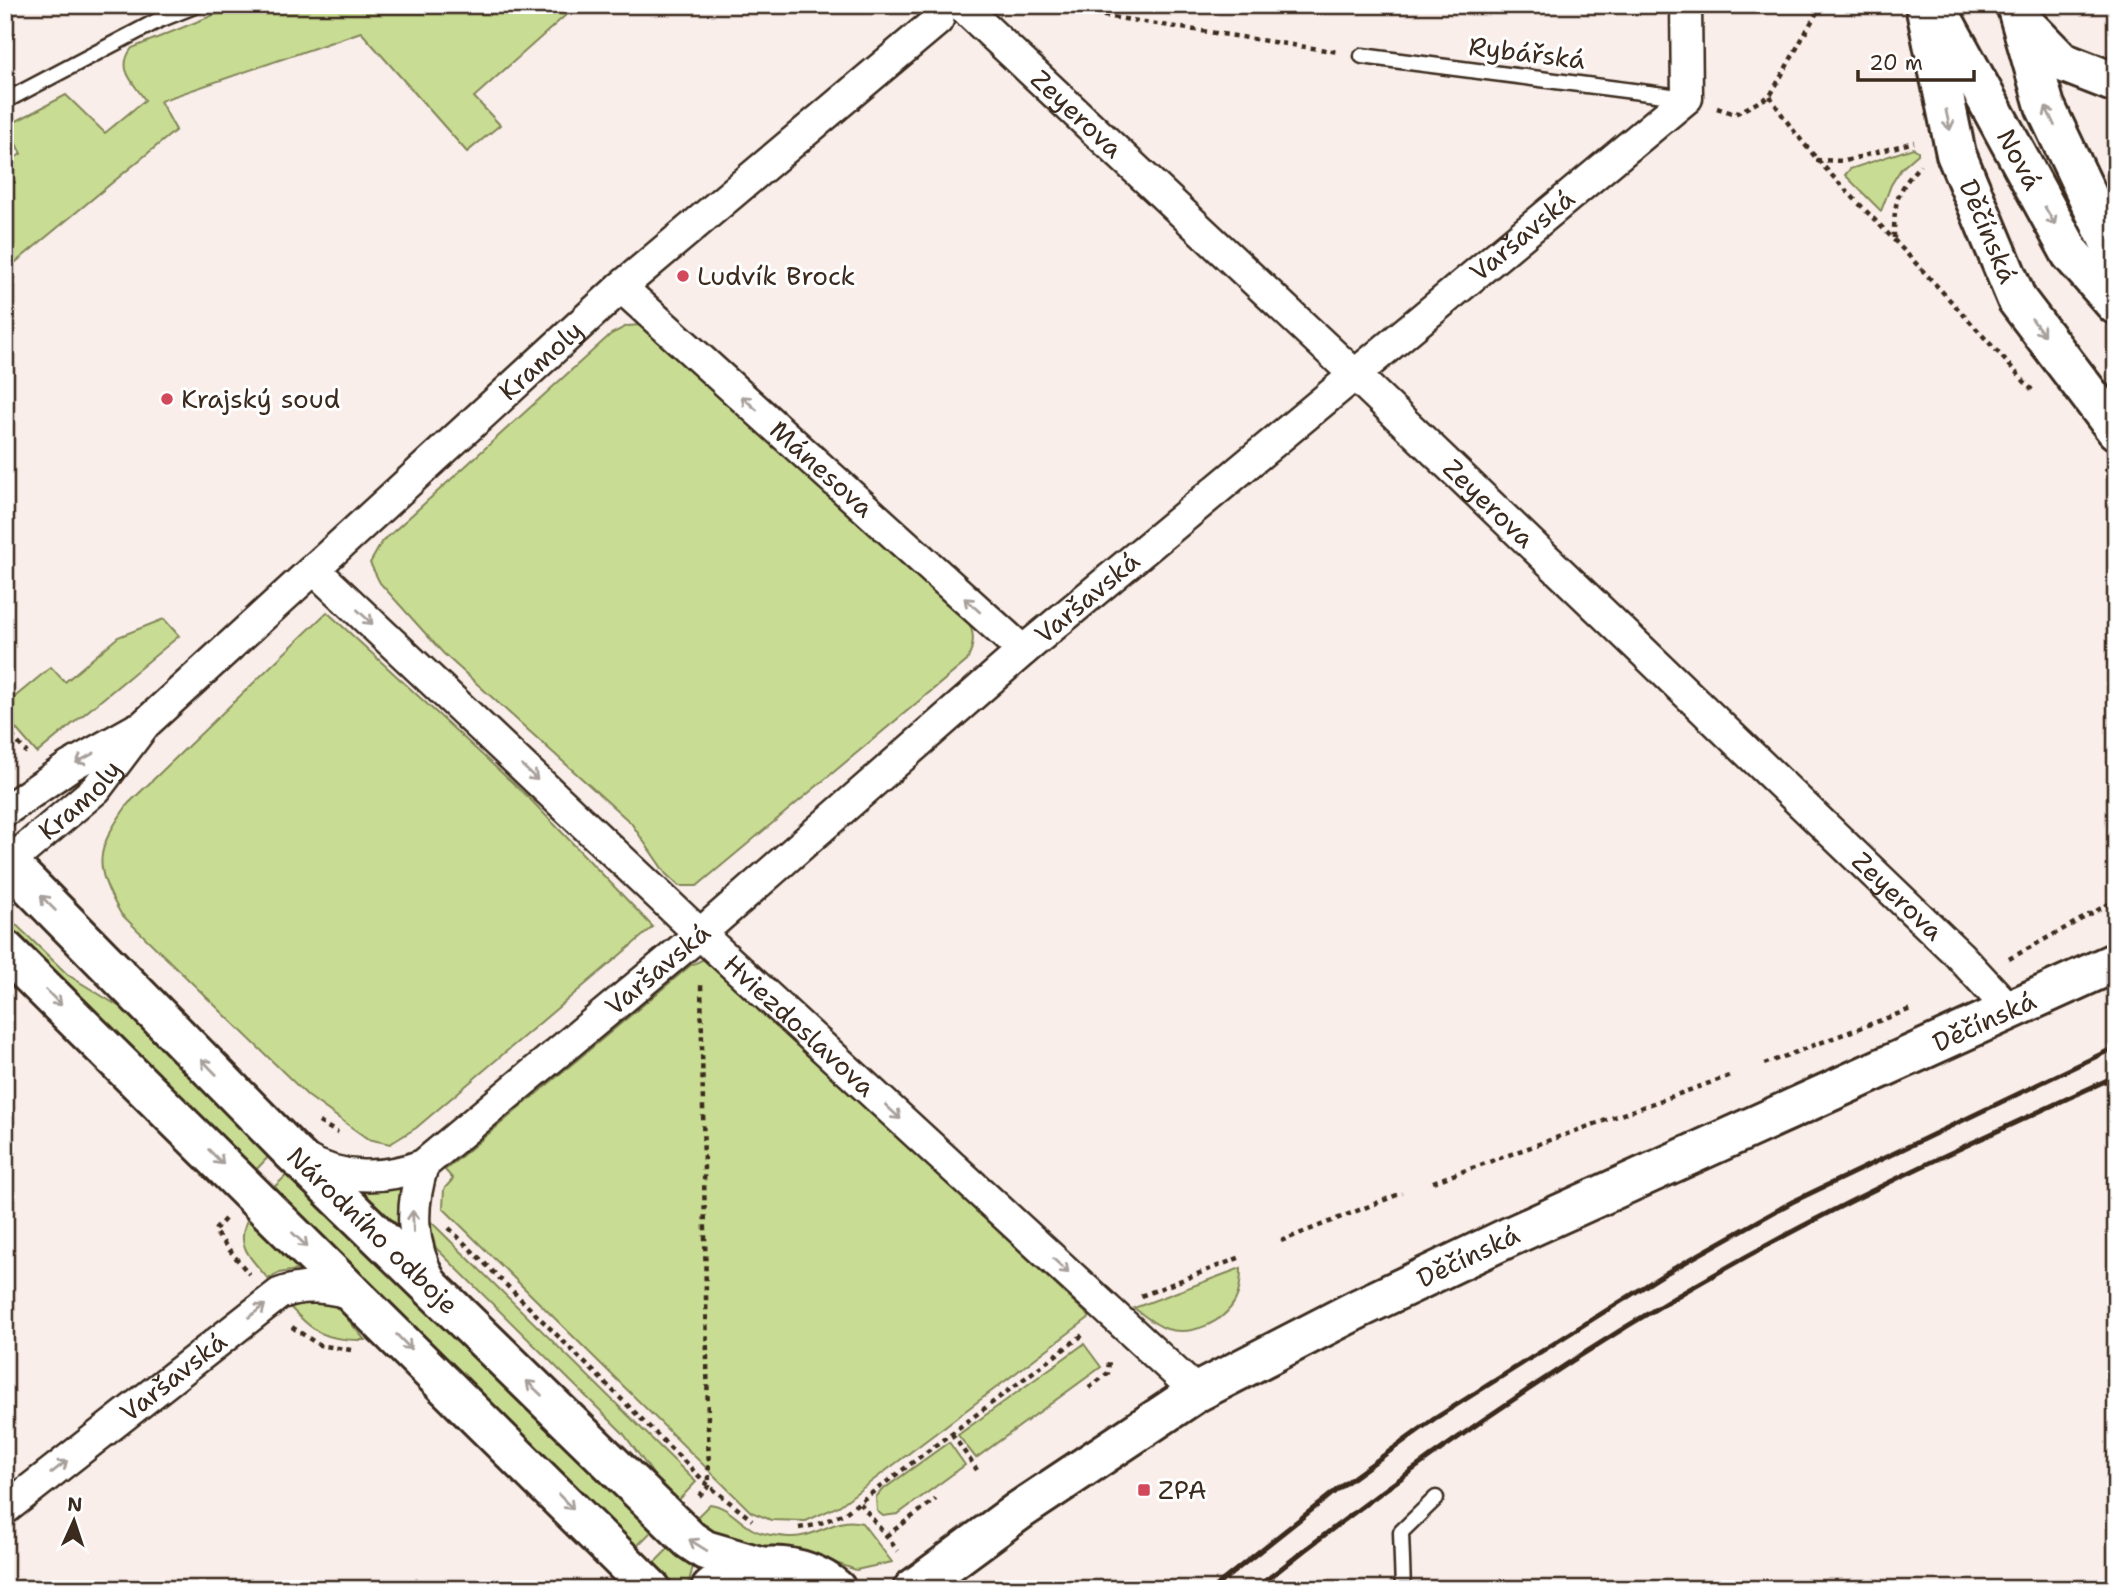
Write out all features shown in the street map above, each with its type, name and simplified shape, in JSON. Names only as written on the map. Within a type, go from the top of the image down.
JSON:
[{"type":"main road","name":"Děčínská","points":[[1925,5],[1956,154],[2017,300],[2106,445]]},
{"type":"main road","name":"Nová","points":[[1935,5],[2071,254],[2116,305]]},
{"type":"main road","name":"Nová","points":[[2018,13],[2045,106],[2114,241]]},
{"type":"main road","points":[[2018,13],[2062,62],[2116,83]]},
{"type":"main road","name":"Národního odboje","points":[[7,864],[291,1151],[690,1539],[705,1550],[762,1567]]},
{"type":"main road","points":[[5,950],[356,1294],[651,1589]]},
{"type":"main road","name":"Děčínská","points":[[2060,988],[2116,950]]},
{"type":"main road","name":"Děčínská","points":[[918,1586],[1020,1510],[1197,1392],[1358,1309],[1509,1237],[2116,962]]},
{"type":"main road","points":[[711,1589],[738,1572],[762,1567],[788,1567],[812,1573],[836,1589]]},
{"type":"street","name":"Kramoly","points":[[7,864],[96,789],[145,724],[621,287],[938,20],[942,5]]},
{"type":"street","name":"Zeyerova","points":[[961,5],[1353,374],[1959,955],[2010,1009]]},
{"type":"street","points":[[1686,5],[1687,98]]},
{"type":"street","name":"Varšavská","points":[[291,1151],[326,1169],[364,1176],[404,1172],[423,1166],[700,934],[1023,650],[1687,98]]},
{"type":"street","name":"Mánesova","points":[[621,287],[1023,650]]},
{"type":"street","name":"Hviezdoslavova","points":[[315,570],[700,934],[1197,1392]]},
{"type":"street","name":"Kramoly","points":[[5,811],[70,766],[145,724]]},
{"type":"street","points":[[423,1166],[412,1211],[414,1233],[426,1272],[449,1304]]},
{"type":"street","name":"Varšavská","points":[[5,1509],[270,1301],[294,1288],[321,1286],[356,1294]]},
{"type":"lane","points":[[5,101],[157,21],[197,5]]},
{"type":"lane","name":"Rybářská","points":[[1362,56],[1687,98]]},
{"type":"lane","points":[[1403,1589],[1401,1532],[1436,1498]]},
{"type":"path","points":[[1034,5],[1362,56]]},
{"type":"path","points":[[1687,98],[1735,114],[1770,96],[1821,5]]},
{"type":"path","points":[[1770,96],[1791,131],[1816,160],[1894,239],[2042,400]]},
{"type":"path","points":[[1816,160],[1845,161],[1925,141]]},
{"type":"path","points":[[1894,239],[1894,211],[1899,189],[1923,162]]},
{"type":"path","points":[[5,172],[15,185],[5,193]]},
{"type":"path","points":[[2106,445],[2116,480]]},
{"type":"path","points":[[5,728],[35,761]]},
{"type":"path","points":[[700,934],[709,1486]]},
{"type":"path","points":[[1433,1182],[1728,1076]]},
{"type":"path","points":[[1281,1241],[1402,1194]]},
{"type":"path","points":[[448,1226],[709,1486],[751,1520],[761,1523]]},
{"type":"path","points":[[214,1231],[289,1325],[319,1345],[360,1350]]},
{"type":"path","points":[[1129,1301],[1241,1257]]},
{"type":"path","points":[[792,1529],[816,1525],[845,1513],[860,1503],[1091,1329]]},
{"type":"path","points":[[1089,1388],[1108,1373],[1111,1363],[1107,1356]]},
{"type":"path","points":[[951,1434],[977,1470]]},
{"type":"path","points":[[886,1536],[936,1499]]},
{"type":"path","points":[[860,1503],[886,1536],[918,1586]]},
{"type":"green space","points":[[238,5],[577,5],[474,97],[500,125],[467,152],[361,32],[160,101],[176,130],[5,271],[5,164],[21,154],[7,126],[66,95],[105,133],[145,100],[126,69],[127,56],[132,48]]},
{"type":"green space","points":[[1913,148],[1918,154],[1901,169],[1891,185],[1881,211],[1845,175],[1850,169]]},
{"type":"green space","points":[[641,325],[966,618],[973,634],[967,661],[697,886],[679,886],[666,874],[631,823],[443,653],[380,583],[370,563],[382,542],[611,334],[627,326]]},
{"type":"green space","points":[[327,612],[528,797],[653,927],[416,1128],[390,1144],[368,1139],[308,1096],[121,914],[105,882],[102,869],[104,846],[128,804]]},
{"type":"green space","points":[[164,619],[179,636],[37,753],[5,716],[5,705],[51,667],[65,682],[118,637]]},
{"type":"green space","points":[[5,914],[68,975],[141,1020],[274,1151],[251,1175],[5,933]]},
{"type":"green space","points":[[706,958],[1090,1317],[839,1506],[806,1521],[771,1520],[751,1512],[443,1208],[444,1189],[453,1179],[445,1170],[691,965]]},
{"type":"green space","points":[[292,1170],[656,1527],[633,1550],[269,1192]]},
{"type":"green space","points":[[401,1187],[400,1235],[347,1189],[386,1190]]},
{"type":"green space","points":[[250,1214],[303,1269],[279,1273],[268,1279],[249,1256],[243,1242],[245,1225]]},
{"type":"green space","points":[[427,1218],[696,1482],[675,1504],[623,1433],[436,1248]]},
{"type":"green space","points":[[1241,1268],[1235,1301],[1223,1316],[1206,1326],[1186,1331],[1167,1329],[1134,1308]]},
{"type":"green space","points":[[307,1299],[335,1304],[365,1340],[330,1337],[314,1329],[288,1305]]},
{"type":"green space","points":[[1084,1344],[1101,1367],[976,1458],[958,1435]]},
{"type":"green space","points":[[949,1442],[965,1465],[898,1514],[883,1516],[877,1511],[876,1497],[881,1491]]},
{"type":"green space","points":[[710,1504],[727,1511],[752,1529],[775,1536],[799,1537],[843,1522],[862,1523],[892,1562],[856,1570],[793,1548],[742,1546],[692,1522]]},
{"type":"green space","points":[[673,1544],[693,1566],[689,1582],[681,1586],[666,1582],[650,1567]]},
{"type":"railway","points":[[1212,1589],[1343,1485],[1434,1419],[1666,1273],[1792,1202],[2116,1047]]},
{"type":"railway","points":[[1255,1589],[1385,1489],[1519,1395],[1658,1307],[1840,1207],[2116,1076]]},
{"type":"place","name":"Ludvík Brock","points":[[683,276]]},
{"type":"place","name":"Krajský soud","points":[[167,399]]},
{"type":"place","name":"ZPA","points":[[1144,1490]]}]
